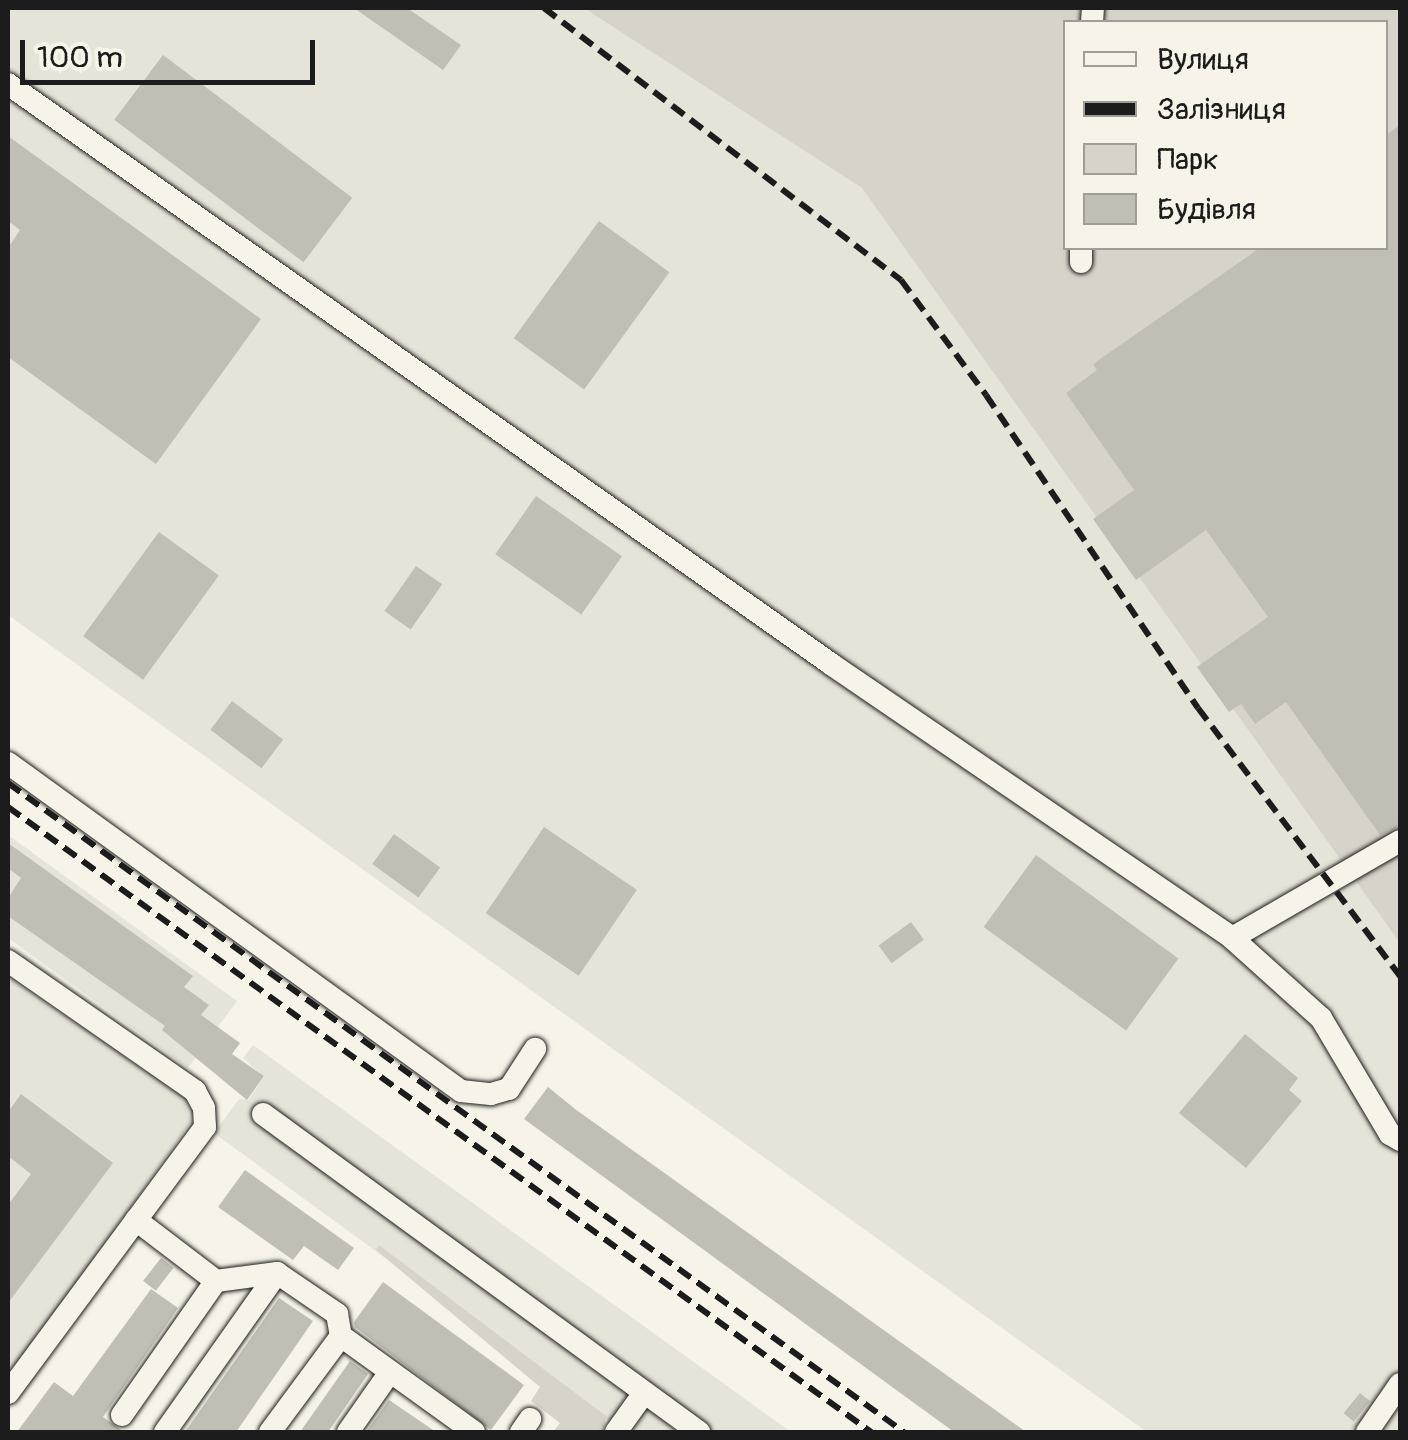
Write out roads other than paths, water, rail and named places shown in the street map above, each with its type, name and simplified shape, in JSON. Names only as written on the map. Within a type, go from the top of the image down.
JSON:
[{"type":"street","points":[[8,84],[831,664],[1232,938],[1322,1018],[1390,1134],[1400,1140]]},
{"type":"street","points":[[8,762],[461,1091],[491,1094],[508,1089],[535,1049]]},
{"type":"street","points":[[1232,938],[1400,841]]},
{"type":"street","points":[[8,960],[195,1092],[204,1108],[205,1126],[8,1394]]},
{"type":"street","points":[[263,1114],[699,1432]]},
{"type":"street","points":[[136,1220],[216,1282],[277,1273],[337,1314],[341,1336],[474,1432]]},
{"type":"street","points":[[165,1432],[277,1273]]},
{"type":"street","points":[[122,1415],[216,1282]]},
{"type":"street","points":[[270,1432],[341,1336]]},
{"type":"street","points":[[348,1432],[390,1372]]},
{"type":"street","points":[[1366,1432],[1400,1384]]},
{"type":"street","points":[[616,1432],[644,1393]]},
{"type":"railway","points":[[544,8],[901,280],[986,395],[1198,708],[1400,976]]},
{"type":"railway","points":[[8,783],[904,1432]]},
{"type":"railway","points":[[8,807],[871,1432]]}]
